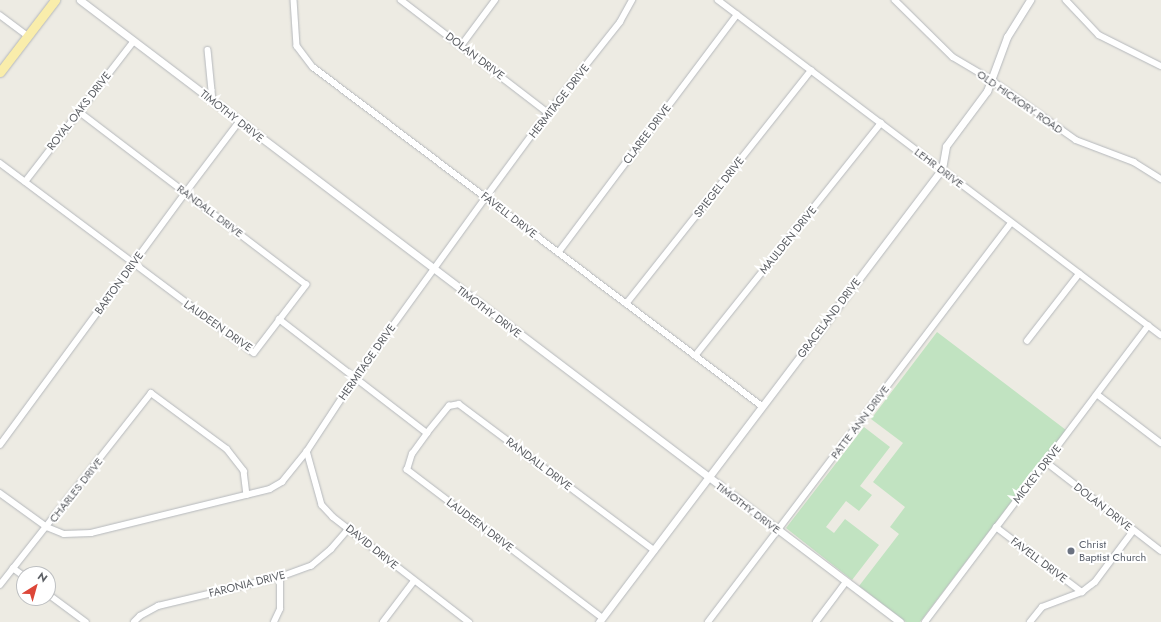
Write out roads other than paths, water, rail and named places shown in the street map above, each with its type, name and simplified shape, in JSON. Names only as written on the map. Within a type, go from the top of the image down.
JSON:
[{"type":"main road","points":[[0,72],[55,0]]},
{"type":"street","name":"TIMOTHY DRIVE","points":[[80,0],[900,622]]},
{"type":"street","name":"FAVELL DRIVE","points":[[294,0],[297,46],[313,67],[762,406]]},
{"type":"street","name":"DOLAN DRIVE","points":[[401,0],[548,113]]},
{"type":"street","points":[[460,46],[495,0]]},
{"type":"street","name":"HERMITAGE DRIVE","points":[[0,493],[47,527],[64,534],[91,533],[270,489],[282,482],[307,451],[355,378],[486,197],[548,113],[620,22],[632,0]]},
{"type":"street","name":"LEHR DRIVE","points":[[718,0],[1161,335]]},
{"type":"street","name":"OLD HICKORY ROAD","points":[[895,0],[953,57],[990,79],[1076,140],[1134,162],[1161,179]]},
{"type":"street","name":"GRACELAND DRIVE","points":[[601,620],[942,169],[946,146],[987,92],[990,79],[1007,37],[1030,0]]},
{"type":"street","points":[[1066,0],[1098,35],[1161,66]]},
{"type":"street","points":[[0,15],[28,36]]},
{"type":"street","name":"CLAREE DRIVE","points":[[558,253],[737,15]]},
{"type":"street","name":"ROYAL OAKS DRIVE","points":[[25,182],[134,41]]},
{"type":"street","points":[[208,50],[213,101]]},
{"type":"street","name":"SPIEGEL DRIVE","points":[[626,304],[811,71]]},
{"type":"street","name":"RANDALL DRIVE","points":[[78,112],[186,192],[306,285],[279,319]]},
{"type":"street","name":"BARTON DRIVE","points":[[0,445],[133,263],[239,122]]},
{"type":"street","name":"MAULDEN DRIVE","points":[[695,356],[881,124]]},
{"type":"street","name":"LAUDEEN DRIVE","points":[[0,163],[254,353],[279,319]]},
{"type":"street","name":"PATTE ANN DRIVE","points":[[708,622],[1011,222]]},
{"type":"street","points":[[1027,341],[1079,274]]},
{"type":"street","points":[[279,319],[428,433]]},
{"type":"street","name":"MICKEY DRIVE","points":[[925,622],[1098,395],[1148,326]]},
{"type":"street","name":"CHARLES DRIVE","points":[[0,585],[151,393],[227,449],[244,471],[247,495]]},
{"type":"street","points":[[1098,395],[1161,443]]},
{"type":"street","name":"RANDALL DRIVE","points":[[428,433],[449,406],[459,404],[654,550]]},
{"type":"street","name":"LAUDEEN DRIVE","points":[[428,433],[412,454],[407,470],[601,620]]},
{"type":"street","name":"DAVID DRIVE","points":[[307,451],[322,505],[333,517],[469,622]]},
{"type":"street","name":"DOLAN DRIVE","points":[[1046,462],[1133,531],[1161,551]]},
{"type":"street","name":"FAVELL DRIVE","points":[[996,527],[1082,592]]},
{"type":"street","name":"FARONIA DRIVE","points":[[134,622],[140,616],[158,606],[280,577],[311,566],[331,549],[349,528]]},
{"type":"street","points":[[1030,622],[1042,608],[1082,592],[1095,582],[1133,531]]},
{"type":"street","points":[[274,622],[280,609],[280,577]]},
{"type":"street","points":[[383,622],[414,581]]},
{"type":"street","points":[[816,622],[846,582]]},
{"type":"street","points":[[56,600],[86,622]]},
{"type":"place","name":"Christ Baptist Church","points":[[1071,551]]}]
